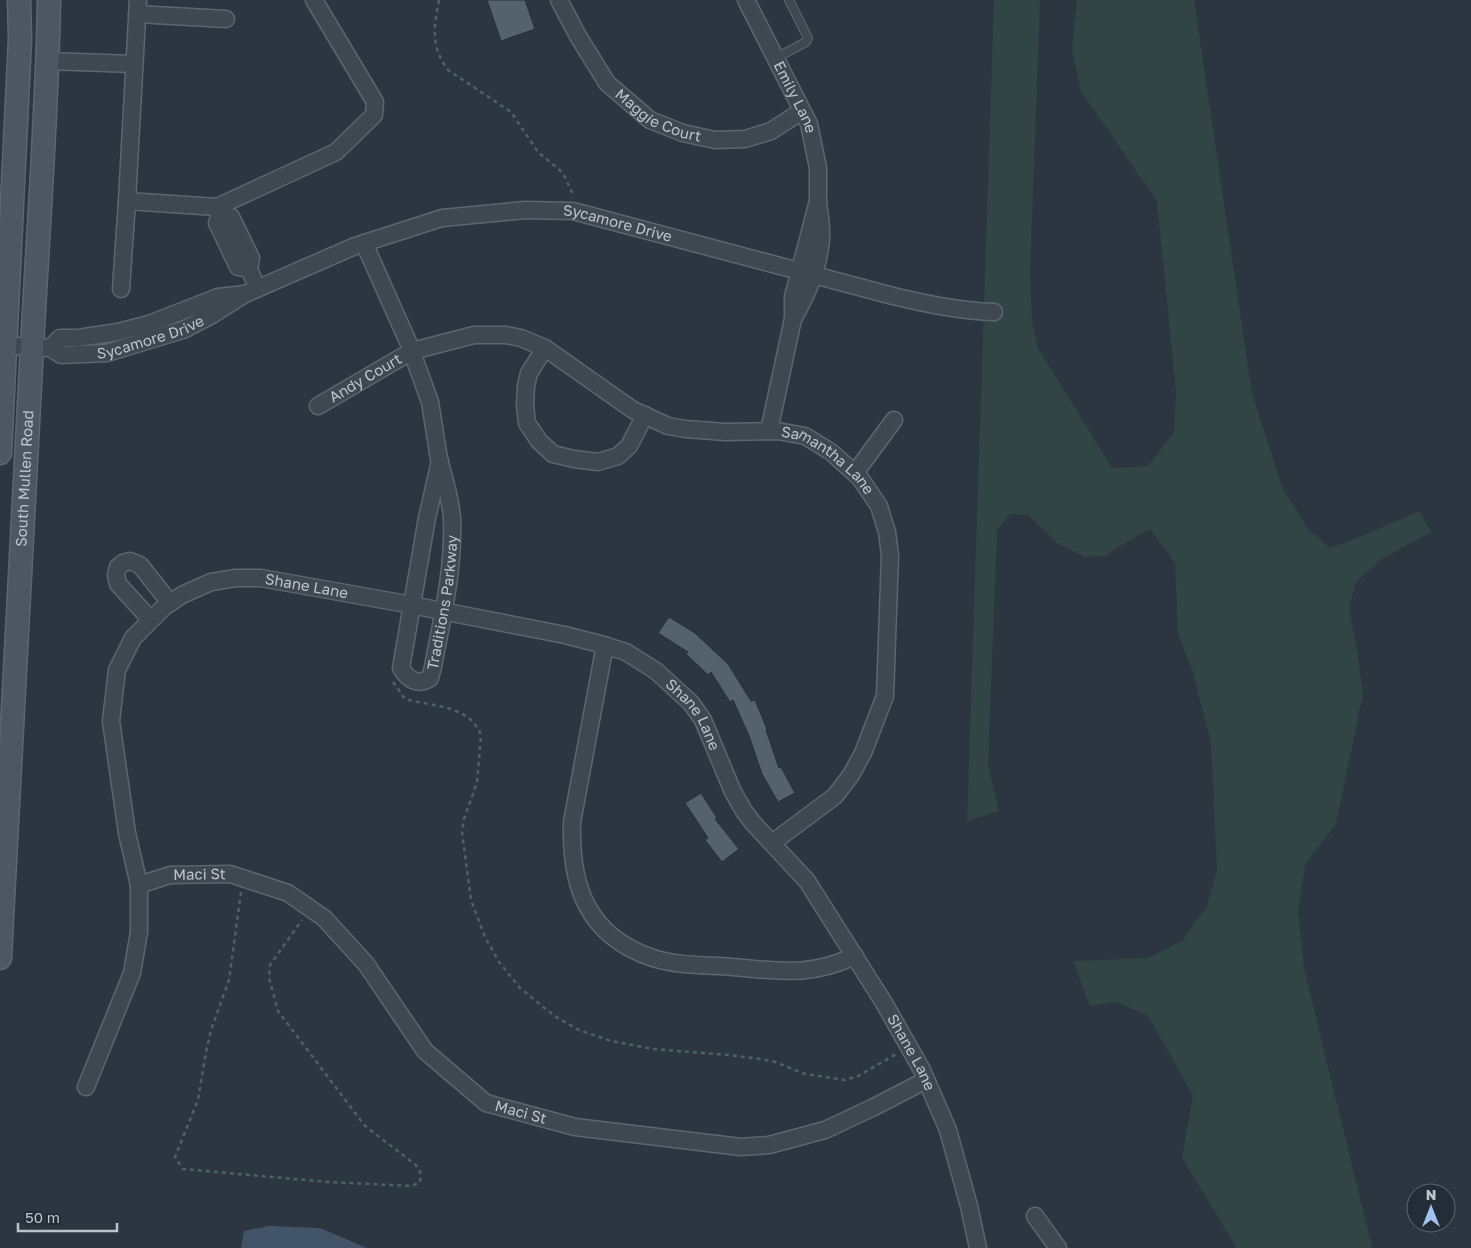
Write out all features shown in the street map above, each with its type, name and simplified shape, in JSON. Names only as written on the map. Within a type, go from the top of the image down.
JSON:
[{"type":"street","name":"South Mullen Road","points":[[0,453],[3,345],[20,39],[19,0]]},
{"type":"street","name":"South Mullen Road","points":[[0,958],[41,348],[49,0]]},
{"type":"street","points":[[127,201],[219,210],[336,152],[374,115],[375,102],[314,0]]},
{"type":"street","name":"Maggie Court","points":[[559,0],[578,36],[608,83],[650,120],[683,133],[715,140],[745,139],[771,131],[802,110]]},
{"type":"street","name":"Emily Lane","points":[[747,0],[809,124],[818,168],[821,238],[806,273],[804,300],[793,318],[769,431]]},
{"type":"street","points":[[121,289],[137,7],[226,18]]},
{"type":"street","points":[[48,61],[134,64]]},
{"type":"street","points":[[219,210],[217,223],[238,267],[249,269],[251,291]]},
{"type":"street","name":"Sycamore Drive","points":[[41,348],[61,356],[107,353],[153,340],[183,330],[251,291],[364,243],[442,218],[524,210],[573,211],[926,304],[994,312]]},
{"type":"street","name":"Traditions Parkway","points":[[364,243],[412,351],[430,402],[439,459],[452,516],[452,543],[444,611],[430,678],[424,682],[413,681],[405,676],[401,668],[439,459]]},
{"type":"street","name":"Sycamore Drive","points":[[41,348],[60,338],[78,338],[118,332],[148,324],[218,297],[251,291]]},
{"type":"street","points":[[148,324],[153,340]]},
{"type":"street","name":"Samantha Lane","points":[[412,351],[474,335],[506,335],[521,338],[544,348],[633,410],[668,426],[725,432],[769,431],[805,436],[831,452],[860,478],[879,506],[890,555],[885,696],[863,753],[851,775],[835,796],[772,843]]},
{"type":"street","points":[[3,345],[41,348]]},
{"type":"street","points":[[544,348],[529,372],[525,405],[527,423],[539,441],[553,454],[598,462],[618,456],[629,446],[645,415]]},
{"type":"street","name":"Andy Court","points":[[318,406],[412,351]]},
{"type":"street","points":[[855,473],[894,420]]},
{"type":"street","points":[[151,620],[118,584],[116,575],[118,567],[130,561],[140,565],[170,603]]},
{"type":"street","name":"Shane Lane","points":[[86,1087],[132,974],[139,932],[139,884],[127,833],[111,721],[117,670],[133,638],[163,608],[182,595],[211,582],[244,578],[260,578],[411,605],[564,635],[626,652],[656,671],[691,703],[703,720],[744,811],[807,881],[915,1056],[941,1112],[951,1139],[978,1248]]},
{"type":"street","points":[[605,645],[572,822],[575,871],[579,890],[597,923],[616,939],[652,958],[682,963],[795,972],[826,967],[855,956]]},
{"type":"street","name":"Maci St","points":[[139,884],[170,875],[230,874],[288,894],[324,918],[366,964],[424,1051],[486,1103],[575,1127],[740,1147],[768,1145],[825,1130],[926,1080]]},
{"type":"street","points":[[1035,1216],[1058,1248]]},
{"type":"lane","points":[[776,58],[806,42],[808,38],[789,0]]},
{"type":"path","points":[[439,0],[434,42],[440,60],[448,70],[511,112],[538,152],[563,173],[574,198]]},
{"type":"path","points":[[243,878],[229,980],[206,1052],[198,1100],[175,1157],[183,1169],[328,1182],[412,1186],[420,1182],[421,1174],[416,1165],[365,1126],[278,1011],[269,978],[270,965],[310,908]]},
{"type":"green space","points":[[994,0],[1040,0],[1030,274],[1032,321],[1038,348],[1112,468],[1148,466],[1174,432],[1176,392],[1157,201],[1081,91],[1072,50],[1077,0],[1194,0],[1252,394],[1283,489],[1308,529],[1330,548],[1420,511],[1431,532],[1380,560],[1356,582],[1349,609],[1363,694],[1336,824],[1305,865],[1298,911],[1304,968],[1372,1248],[1237,1248],[1182,1158],[1193,1095],[1148,1016],[1117,1002],[1090,1006],[1073,961],[1149,958],[1183,940],[1207,906],[1217,870],[1211,742],[1193,672],[1178,634],[1175,563],[1150,529],[1116,548],[1107,556],[1085,557],[1057,543],[1028,515],[1010,514],[997,531],[988,766],[999,811],[967,821]]},
{"type":"water","points":[[269,1226],[320,1228],[367,1248],[241,1248],[244,1231]]},
{"type":"building","points":[[487,0],[525,0],[535,29],[501,41]]},
{"type":"building","points":[[669,617],[695,633],[728,664],[751,701],[755,700],[767,729],[779,768],[781,767],[795,793],[778,802],[762,774],[749,736],[733,700],[730,702],[711,672],[708,675],[686,654],[688,652],[658,633]]},
{"type":"building","points":[[701,793],[717,818],[715,819],[739,849],[722,862],[705,840],[708,838],[685,803]]}]
